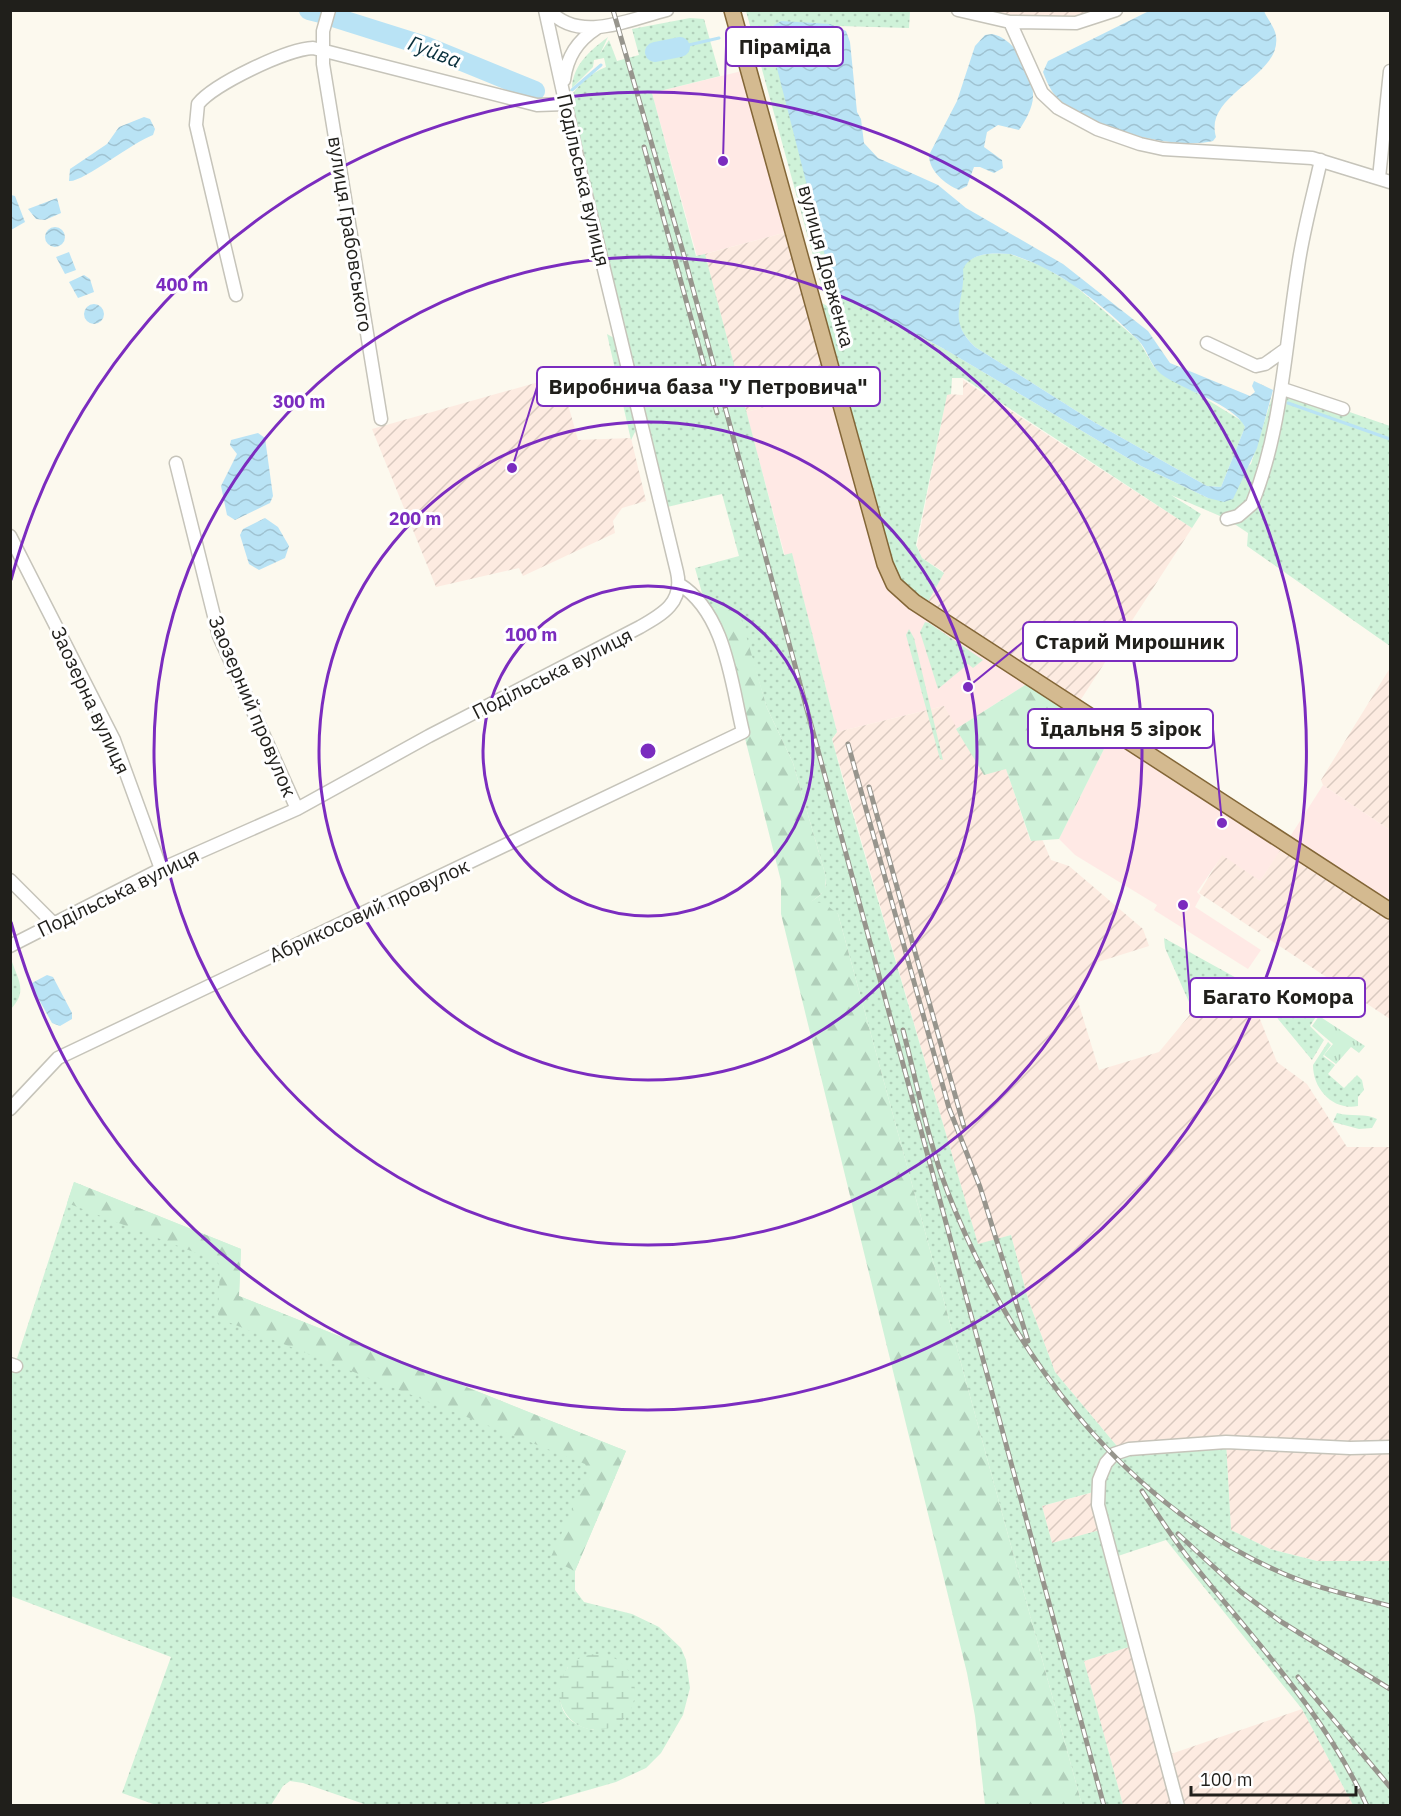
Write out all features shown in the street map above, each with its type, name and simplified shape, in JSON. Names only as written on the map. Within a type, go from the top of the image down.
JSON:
[{"type":"main road","name":"вулиця Довженка","points":[[730,13],[885,564],[894,585],[910,600],[1390,912]]},
{"type":"street","name":"вулиця Грабовського","points":[[329,10],[322,49],[381,419]]},
{"type":"street","points":[[547,10],[559,20],[573,27],[599,27],[667,10]]},
{"type":"street","name":"Подільська вулиця","points":[[10,945],[161,869],[297,809],[660,616],[674,602],[679,584],[564,98],[547,10]]},
{"type":"street","points":[[958,10],[1010,22],[1076,23],[1116,10]]},
{"type":"street","points":[[1010,22],[1042,93],[1058,108],[1098,129],[1140,144],[1163,148],[1293,156],[1321,160],[1385,180],[1390,71]]},
{"type":"street","points":[[236,295],[199,143],[196,116],[198,104],[212,90],[279,57],[303,49],[322,49],[537,105],[564,98],[570,56],[580,41],[599,27]]},
{"type":"street","points":[[1227,519],[1238,516],[1252,504],[1283,389],[1286,349],[1298,265],[1321,160]]},
{"type":"street","points":[[1207,343],[1256,366],[1265,364],[1286,349]]},
{"type":"street","points":[[1283,389],[1342,409]]},
{"type":"street","name":"Заозерний провулок","points":[[176,463],[219,636],[297,809]]},
{"type":"street","name":"Заозерна вулиця","points":[[10,536],[114,740],[161,869]]},
{"type":"street","name":"Абрикосовий провулок","points":[[10,1109],[58,1058],[743,732],[717,633],[700,601],[679,584]]},
{"type":"street","points":[[10,880],[53,923]]},
{"type":"street","points":[[1178,1806],[1098,1505],[1099,1480],[1106,1463],[1118,1452],[1134,1448],[1226,1442],[1350,1448],[1390,1447]]},
{"type":"shaded area","points":[[958,11],[1116,11],[1076,23]]},
{"type":"shaded area","points":[[750,69],[795,230],[697,256],[652,93]]},
{"type":"shaded area","points":[[795,230],[838,388],[746,412],[705,254]]},
{"type":"shaded area","points":[[560,376],[578,440],[631,438],[646,501],[622,508],[613,521],[615,533],[523,576],[519,568],[436,587],[372,429]]},
{"type":"shaded area","points":[[963,380],[1192,528],[1076,707],[924,609],[944,572],[922,558],[917,546],[947,394],[963,395]]},
{"type":"shaded area","points":[[838,388],[885,564],[1033,680],[956,729],[944,706],[837,732],[792,554],[785,556],[746,412]]},
{"type":"shaded area","points":[[1390,668],[1390,830],[1323,785],[1321,780]]},
{"type":"shaded area","points":[[944,706],[984,774],[1006,768],[1030,840],[1042,839],[1051,860],[1069,866],[1143,929],[1149,946],[1098,962],[1077,998],[1099,1070],[1159,1052],[1193,1011],[1248,989],[1277,1062],[1307,1084],[1347,1147],[1390,1147],[1390,1561],[1317,1561],[1270,1549],[1231,1530],[1226,1443],[1121,1451],[1055,1372],[1028,1299],[1011,1235],[978,1245],[832,739],[837,732]]},
{"type":"shaded area","points":[[1113,731],[1286,843],[1323,785],[1390,830],[1390,911],[1285,844],[1260,881],[1222,856],[1197,892],[1201,896],[1195,907],[1261,950],[1248,969],[1154,910],[1157,905],[1075,855],[1059,839]]},
{"type":"shaded area","points":[[1285,843],[1390,911],[1390,1019],[1199,893],[1222,855],[1260,881]]},
{"type":"shaded area","points":[[1098,1491],[1105,1529],[1052,1543],[1042,1506]]},
{"type":"shaded area","points":[[1135,1645],[1165,1756],[1302,1709],[1353,1805],[1123,1805],[1084,1661]]},
{"type":"green space","points":[[746,11],[910,11],[909,28],[839,26],[834,291],[837,294],[946,350],[1141,466],[1208,498],[1251,464],[1274,391],[1283,389],[1390,426],[1390,646],[1247,546],[1248,533],[1227,519],[1171,495],[1201,514],[1192,528],[963,378],[952,378],[951,394],[947,395],[916,545],[922,558],[944,573],[924,609],[900,591],[814,299],[831,308],[828,295],[823,292]]},
{"type":"green space","points":[[690,18],[704,19],[720,76],[652,93],[696,256],[705,254],[784,555],[792,553],[837,732],[832,739],[978,1244],[1011,1235],[1028,1299],[1055,1372],[1121,1451],[1226,1442],[1231,1530],[1270,1549],[1317,1561],[1390,1561],[1390,1805],[1353,1805],[1302,1709],[1166,1540],[1112,1558],[1135,1645],[1084,1661],[1123,1805],[1082,1805],[838,914],[810,902],[823,892],[826,877],[793,763],[767,708],[738,612],[725,605],[707,611],[695,568],[739,556],[722,494],[663,508],[565,104],[583,82],[606,67],[604,58],[594,60],[593,67],[572,88],[579,65],[608,37],[600,54],[609,40],[617,61],[639,55],[632,29]],"holes":[[[1097,1491],[1104,1529],[1052,1543],[1042,1506]]]},
{"type":"green space","points":[[1010,254],[1042,266],[1074,285],[1139,341],[1154,367],[1242,421],[1245,427],[1221,487],[1207,486],[1094,422],[975,347],[960,327],[958,318],[962,269],[971,259],[983,255]]},
{"type":"green space","points":[[607,334],[614,338],[636,430],[631,440]]},
{"type":"green space","points":[[725,605],[735,610],[741,618],[767,708],[793,763],[826,877],[825,891],[811,902],[824,903],[838,914],[1082,1805],[985,1805],[975,1716],[967,1673],[781,914],[781,881],[724,655],[707,611]]},
{"type":"green space","points":[[925,622],[983,660],[973,668],[968,664],[938,689],[920,632]]},
{"type":"green space","points":[[909,629],[914,638],[943,760],[940,759],[906,635]]},
{"type":"green space","points":[[1033,680],[1113,731],[1059,839],[1031,841],[1006,769],[984,775],[956,729]]},
{"type":"green space","points":[[1164,938],[1251,986],[1193,1011],[1165,948]]},
{"type":"green space","points":[[11,959],[19,979],[20,991],[11,1009]]},
{"type":"green space","points":[[1260,977],[1317,1015],[1310,1026],[1324,1040],[1312,1060],[1278,1019],[1258,982]]},
{"type":"green space","points":[[1319,1016],[1365,1046],[1359,1053],[1351,1047],[1336,1064],[1324,1055],[1333,1044],[1312,1026]]},
{"type":"green space","points":[[1328,1042],[1331,1045],[1323,1056],[1335,1065],[1328,1074],[1344,1088],[1357,1075],[1362,1080],[1364,1090],[1358,1097],[1358,1106],[1349,1107],[1333,1102],[1326,1097],[1317,1083],[1313,1065]]},
{"type":"green space","points":[[1337,1113],[1377,1119],[1372,1128],[1359,1129],[1333,1122]]},
{"type":"green space","points":[[74,1182],[241,1249],[239,1296],[626,1451],[575,1571],[575,1590],[584,1602],[632,1614],[659,1627],[681,1648],[686,1660],[690,1688],[683,1715],[661,1753],[646,1768],[616,1782],[536,1805],[367,1805],[303,1783],[290,1781],[283,1786],[271,1805],[156,1805],[122,1793],[171,1657],[11,1596],[10,1380]],"holes":[[[568,1667],[594,1730],[573,1722],[562,1707],[561,1688]]]},
{"type":"green space","points":[[74,1182],[241,1249],[239,1296],[626,1451],[575,1571],[550,1559],[588,1475],[585,1464],[223,1320],[218,1315],[220,1267],[217,1261],[67,1203]]},
{"type":"green space","points":[[597,1654],[611,1657],[624,1665],[632,1678],[635,1692],[632,1706],[624,1719],[611,1727],[597,1730],[583,1727],[570,1719],[562,1706],[559,1692],[562,1678],[570,1665],[583,1657]]},
{"type":"water","points":[[1149,11],[1264,11],[1274,29],[1275,50],[1267,63],[1221,109],[1215,122],[1216,137],[1213,141],[1178,143],[1158,140],[1097,123],[1062,103],[1047,82],[1043,72],[1048,61]]},
{"type":"water","points":[[781,21],[830,24],[846,31],[850,42],[857,112],[861,119],[864,143],[878,158],[938,185],[966,208],[1063,264],[1148,331],[1170,363],[1250,396],[1255,392],[1252,386],[1254,381],[1273,390],[1257,448],[1233,499],[1224,502],[1208,498],[1141,466],[946,350],[834,291],[769,37],[773,26]],"holes":[[[990,254],[1010,254],[1063,278],[1110,313],[1141,344],[1161,374],[1219,404],[1239,419],[1245,427],[1221,487],[1207,486],[1094,422],[975,347],[966,337],[961,327],[959,310],[963,269],[967,263],[971,259]]]},
{"type":"water","points":[[992,34],[1008,42],[1021,57],[1030,76],[1032,103],[1019,130],[998,125],[987,132],[984,147],[1002,160],[1003,168],[994,173],[974,167],[967,186],[959,190],[935,172],[929,155],[957,101],[975,46],[985,35]]},
{"type":"water","points":[[144,117],[150,119],[155,129],[153,135],[85,176],[69,181],[70,169],[107,144],[119,127]]},
{"type":"water","points":[[11,195],[15,196],[25,222],[11,230]]},
{"type":"water","points":[[57,198],[61,213],[45,220],[36,219],[28,209]]},
{"type":"water","points":[[55,227],[62,230],[65,237],[62,244],[55,247],[48,244],[45,237],[48,230]]},
{"type":"water","points":[[69,252],[76,270],[65,274],[56,257]]},
{"type":"water","points":[[84,275],[90,279],[94,292],[78,298],[69,282]]},
{"type":"water","points":[[94,304],[101,307],[104,314],[101,321],[94,324],[87,321],[84,314],[87,307]]},
{"type":"water","points":[[258,433],[265,438],[273,496],[270,503],[235,520],[227,515],[221,486],[237,454],[230,445],[231,440]]},
{"type":"water","points":[[265,518],[278,527],[289,546],[285,558],[259,570],[249,564],[240,535],[243,529]]},
{"type":"water","points":[[47,975],[53,977],[72,1013],[72,1019],[60,1026],[52,1023],[32,987],[32,983]]},
{"type":"waterway","name":"Гуйва","points":[[309,10],[321,13]]},
{"type":"waterway","name":"Гуйва","points":[[333,17],[425,46],[535,91]]},
{"type":"waterway","points":[[680,47],[719,38]]},
{"type":"waterway","name":"Гуйва","points":[[655,52],[680,47]]},
{"type":"waterway","points":[[572,90],[601,65]]},
{"type":"waterway","points":[[1288,403],[1390,439]]},
{"type":"railway","points":[[613,10],[683,252],[1104,1806]]},
{"type":"railway","points":[[644,147],[717,413]]},
{"type":"railway","points":[[848,744],[949,1108],[980,1187],[1028,1341]]},
{"type":"railway","points":[[869,787],[964,1127]]},
{"type":"railway","points":[[903,1030],[934,1153],[948,1193],[974,1252],[1004,1309],[1038,1364],[1078,1416],[1122,1464],[1171,1506],[1224,1543],[1282,1573],[1308,1583],[1390,1606]]},
{"type":"railway","points":[[1142,1491],[1186,1555],[1307,1706],[1349,1771],[1367,1806]]},
{"type":"railway","points":[[1178,1534],[1241,1592],[1280,1621],[1390,1689]]},
{"type":"railway","points":[[1298,1677],[1390,1787]]},
{"type":"place","name":"Піраміда","points":[[723,161]]},
{"type":"place","name":"Виробнича база \"У Петровича\"","points":[[512,468]]},
{"type":"place","name":"Старий Мирошник","points":[[968,687]]},
{"type":"place","name":"Їдальня 5 зірок","points":[[1222,823]]},
{"type":"place","name":"Багато Комора","points":[[1183,905]]}]
